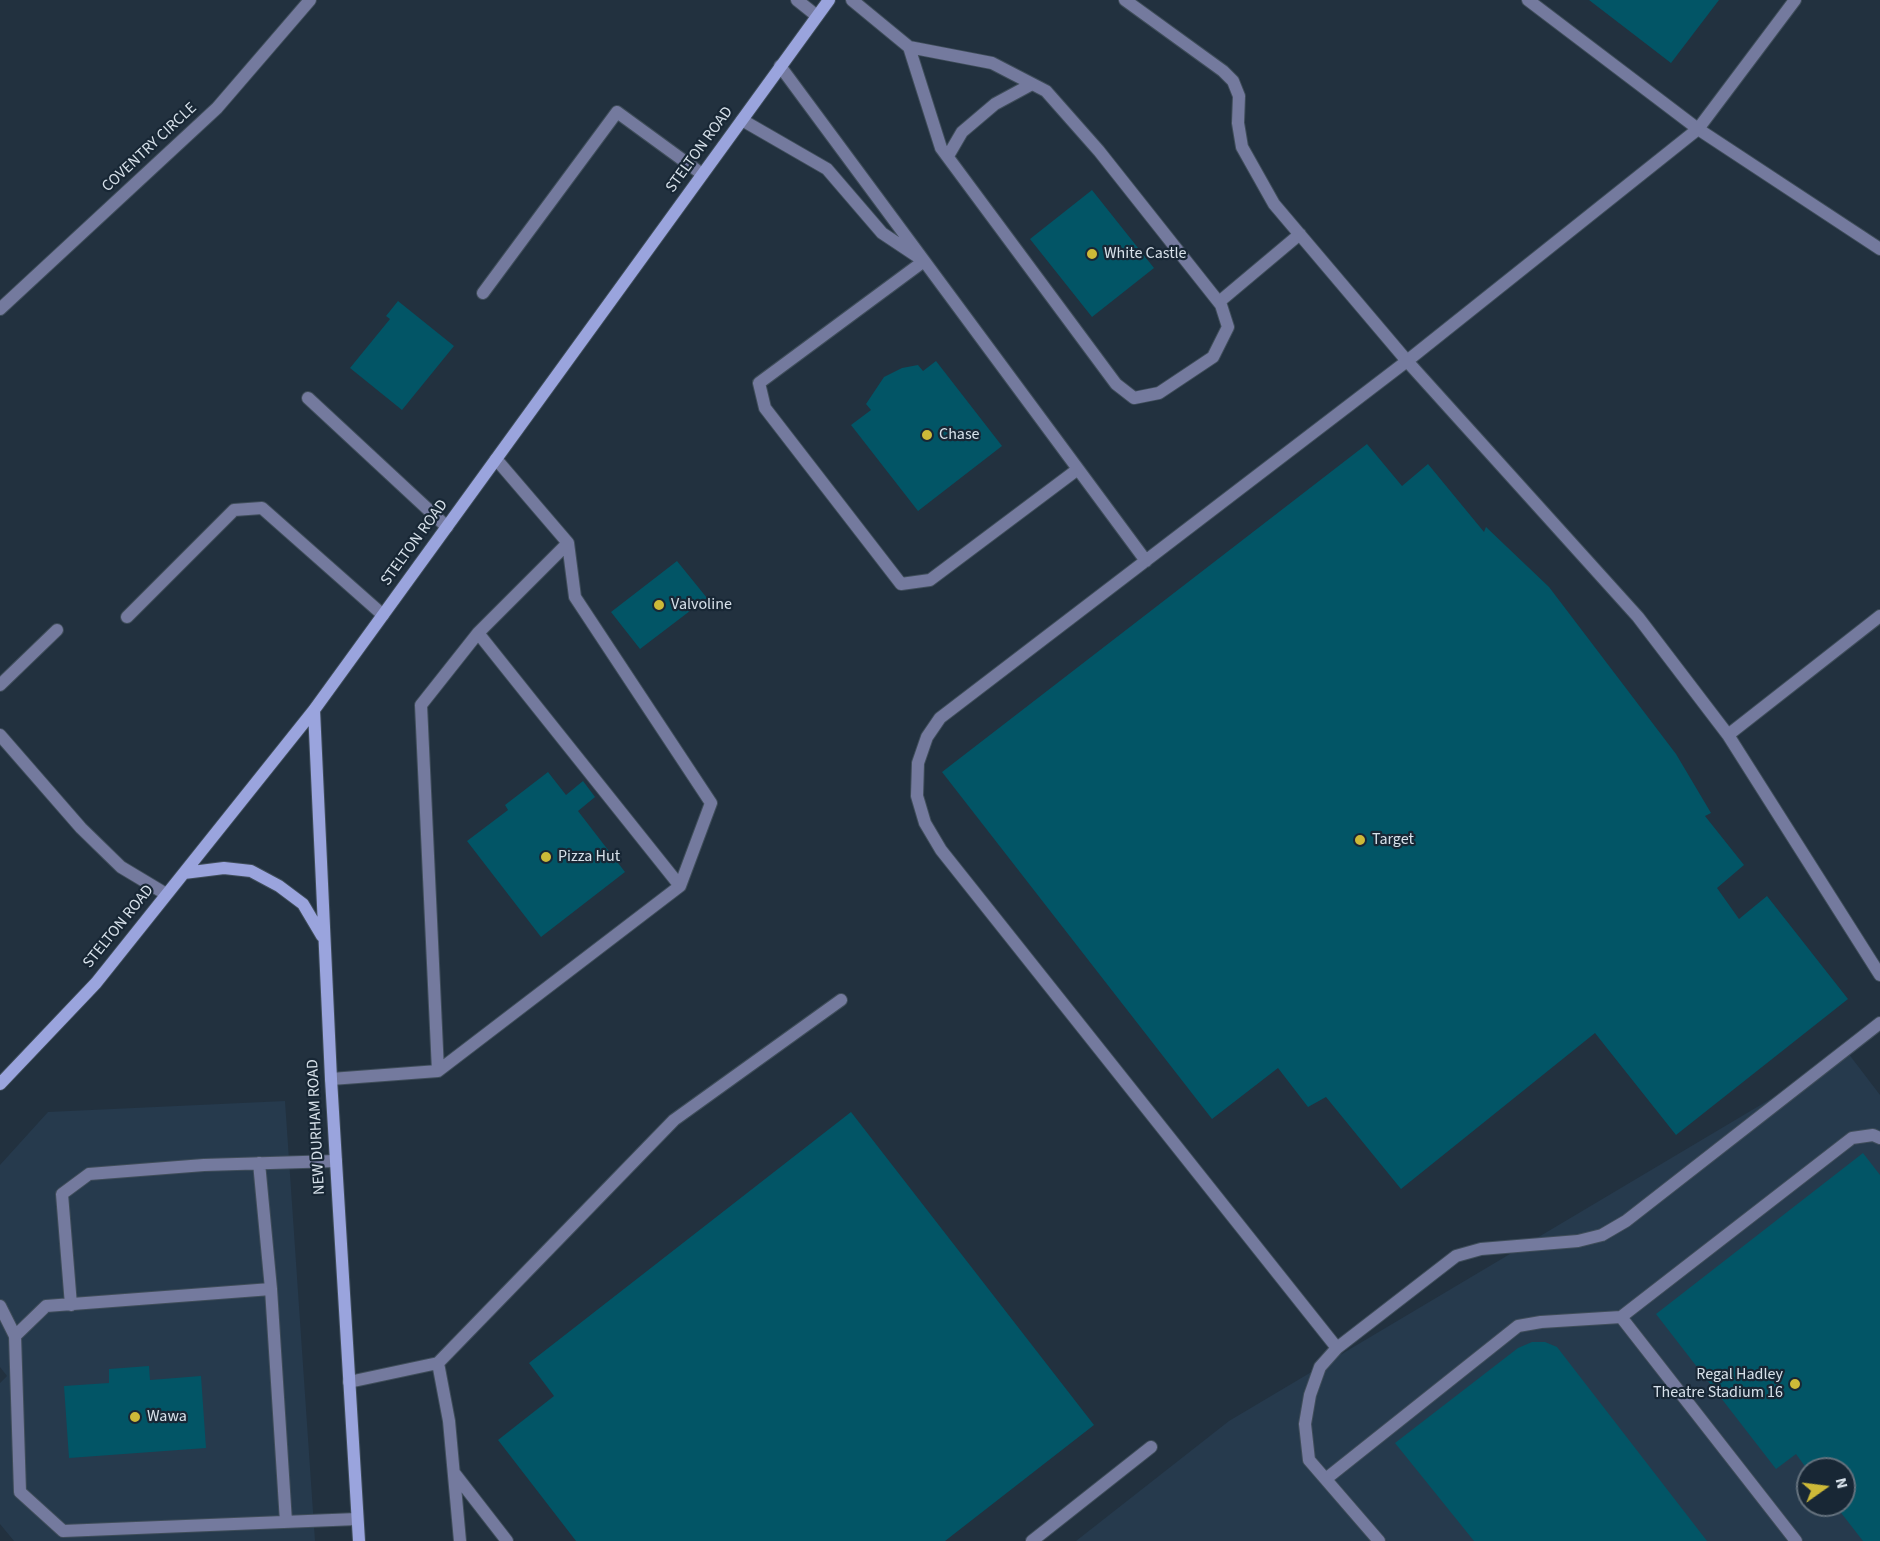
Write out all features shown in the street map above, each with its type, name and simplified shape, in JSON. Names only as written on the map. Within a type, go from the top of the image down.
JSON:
[{"type":"main road","name":"STELTON ROAD","points":[[0,1084],[96,983],[314,710],[829,0]]},
{"type":"main road","name":"NEW DURHAM ROAD","points":[[314,710],[331,1079],[358,1541]]},
{"type":"main road","points":[[184,873],[224,868],[251,871],[279,886],[303,904],[324,938]]},
{"type":"street","name":"COVENTRY CIRCLE","points":[[0,309],[217,108],[310,0]]},
{"type":"street","points":[[797,0],[817,16]]},
{"type":"street","points":[[852,0],[909,47],[992,63],[1046,91],[1099,151],[1218,302],[1228,327],[1213,357],[1159,393],[1134,398],[1116,384],[941,148],[909,47]]},
{"type":"street","points":[[1125,0],[1223,71],[1233,81],[1239,96],[1238,123],[1242,147],[1274,204],[1407,361],[1638,617],[1728,735],[1880,975]]},
{"type":"street","points":[[1528,0],[1698,129],[1880,249]]},
{"type":"street","points":[[1337,1348],[941,850],[925,823],[917,796],[918,763],[927,737],[940,718],[1407,361],[1698,129],[1795,0]]},
{"type":"street","points":[[780,66],[1146,561]]},
{"type":"street","points":[[948,156],[962,132],[995,104],[1032,84]]},
{"type":"street","points":[[483,293],[617,112],[702,174]]},
{"type":"street","points":[[742,120],[827,169],[882,233],[924,261]]},
{"type":"street","points":[[1218,302],[1300,234]]},
{"type":"street","points":[[924,261],[759,383],[765,408],[901,584],[930,580],[1078,469]]},
{"type":"street","points":[[308,398],[447,527]]},
{"type":"street","points":[[331,1079],[438,1071],[680,886],[711,803],[575,597],[568,543],[496,459]]},
{"type":"street","points":[[127,617],[234,510],[262,508],[383,615]]},
{"type":"street","points":[[438,1071],[421,705],[477,633],[568,543]]},
{"type":"street","points":[[1728,735],[1880,616]]},
{"type":"street","points":[[0,685],[57,630]]},
{"type":"street","points":[[477,633],[680,886]]},
{"type":"street","points":[[0,735],[81,828],[121,867],[166,894]]},
{"type":"street","points":[[349,1382],[438,1363],[674,1120],[841,1000]]},
{"type":"street","points":[[1379,1541],[1327,1478],[1309,1460],[1305,1424],[1320,1367],[1337,1348],[1456,1256],[1481,1249],[1578,1241],[1602,1235],[1626,1221],[1880,1023]]},
{"type":"street","points":[[1327,1478],[1518,1326],[1541,1322],[1621,1317],[1852,1138],[1873,1135],[1880,1138]]},
{"type":"street","points":[[71,1305],[62,1194],[89,1174],[259,1163],[336,1161]]},
{"type":"street","points":[[259,1163],[271,1289],[286,1522]]},
{"type":"street","points":[[15,1336],[46,1306],[271,1289]]},
{"type":"street","points":[[0,1306],[15,1336],[20,1492],[63,1531],[357,1519]]},
{"type":"street","points":[[1621,1317],[1796,1541]]},
{"type":"street","points":[[438,1363],[449,1422],[460,1541]]},
{"type":"street","points":[[1032,1541],[1151,1447]]},
{"type":"street","points":[[454,1473],[507,1541]]},
{"type":"shaded area","points":[[1848,1053],[1880,1095],[1880,1541],[1076,1541],[1229,1421]]},
{"type":"shaded area","points":[[285,1101],[315,1541],[14,1541],[0,1524],[0,1383],[7,1376],[0,1367],[0,1165],[48,1112]]},
{"type":"building","points":[[1589,0],[1719,0],[1671,63]]},
{"type":"building","name":"White Castle","points":[[1092,190],[1154,268],[1092,317],[1030,239]]},
{"type":"building","points":[[398,301],[454,346],[402,410],[350,368],[390,319],[386,316]]},
{"type":"building","name":"Chase","points":[[936,361],[1002,446],[918,511],[851,425],[871,410],[866,404],[884,377],[902,368],[918,365],[923,371]]},
{"type":"building","name":"Target","points":[[1367,444],[1402,486],[1428,464],[1484,532],[1486,527],[1549,587],[1676,754],[1711,813],[1705,816],[1744,865],[1717,888],[1739,919],[1767,896],[1848,999],[1676,1135],[1595,1033],[1401,1189],[1326,1097],[1308,1107],[1278,1068],[1212,1119],[942,772]]},
{"type":"building","name":"Valvoline","points":[[677,561],[707,598],[640,649],[611,612]]},
{"type":"building","name":"Pizza Hut","points":[[548,772],[566,795],[583,781],[595,797],[578,811],[625,872],[541,937],[467,841],[508,810],[505,805]]},
{"type":"building","points":[[851,1112],[1094,1425],[945,1541],[576,1541],[498,1440],[554,1396],[529,1363]]},
{"type":"building","name":"Regal Hadley Theatre Stadium 16","points":[[1863,1153],[1880,1175],[1880,1541],[1863,1541],[1844,1517],[1856,1517],[1856,1457],[1798,1457],[1796,1454],[1776,1469],[1656,1314]]},
{"type":"building","points":[[1532,1342],[1545,1342],[1557,1347],[1707,1541],[1474,1541],[1395,1443],[1518,1348]]},
{"type":"building","name":"Wawa","points":[[149,1366],[150,1380],[201,1376],[206,1448],[69,1458],[64,1386],[109,1383],[109,1369]]},
{"type":"place","name":"White Castle","points":[[1092,254]]},
{"type":"place","name":"Chase","points":[[927,435]]},
{"type":"place","name":"Valvoline","points":[[659,605]]},
{"type":"place","name":"Target","points":[[1360,840]]},
{"type":"place","name":"Pizza Hut","points":[[546,857]]},
{"type":"place","name":"Regal Hadley Theatre Stadium 16","points":[[1795,1384]]},
{"type":"place","name":"Wawa","points":[[135,1417]]}]
